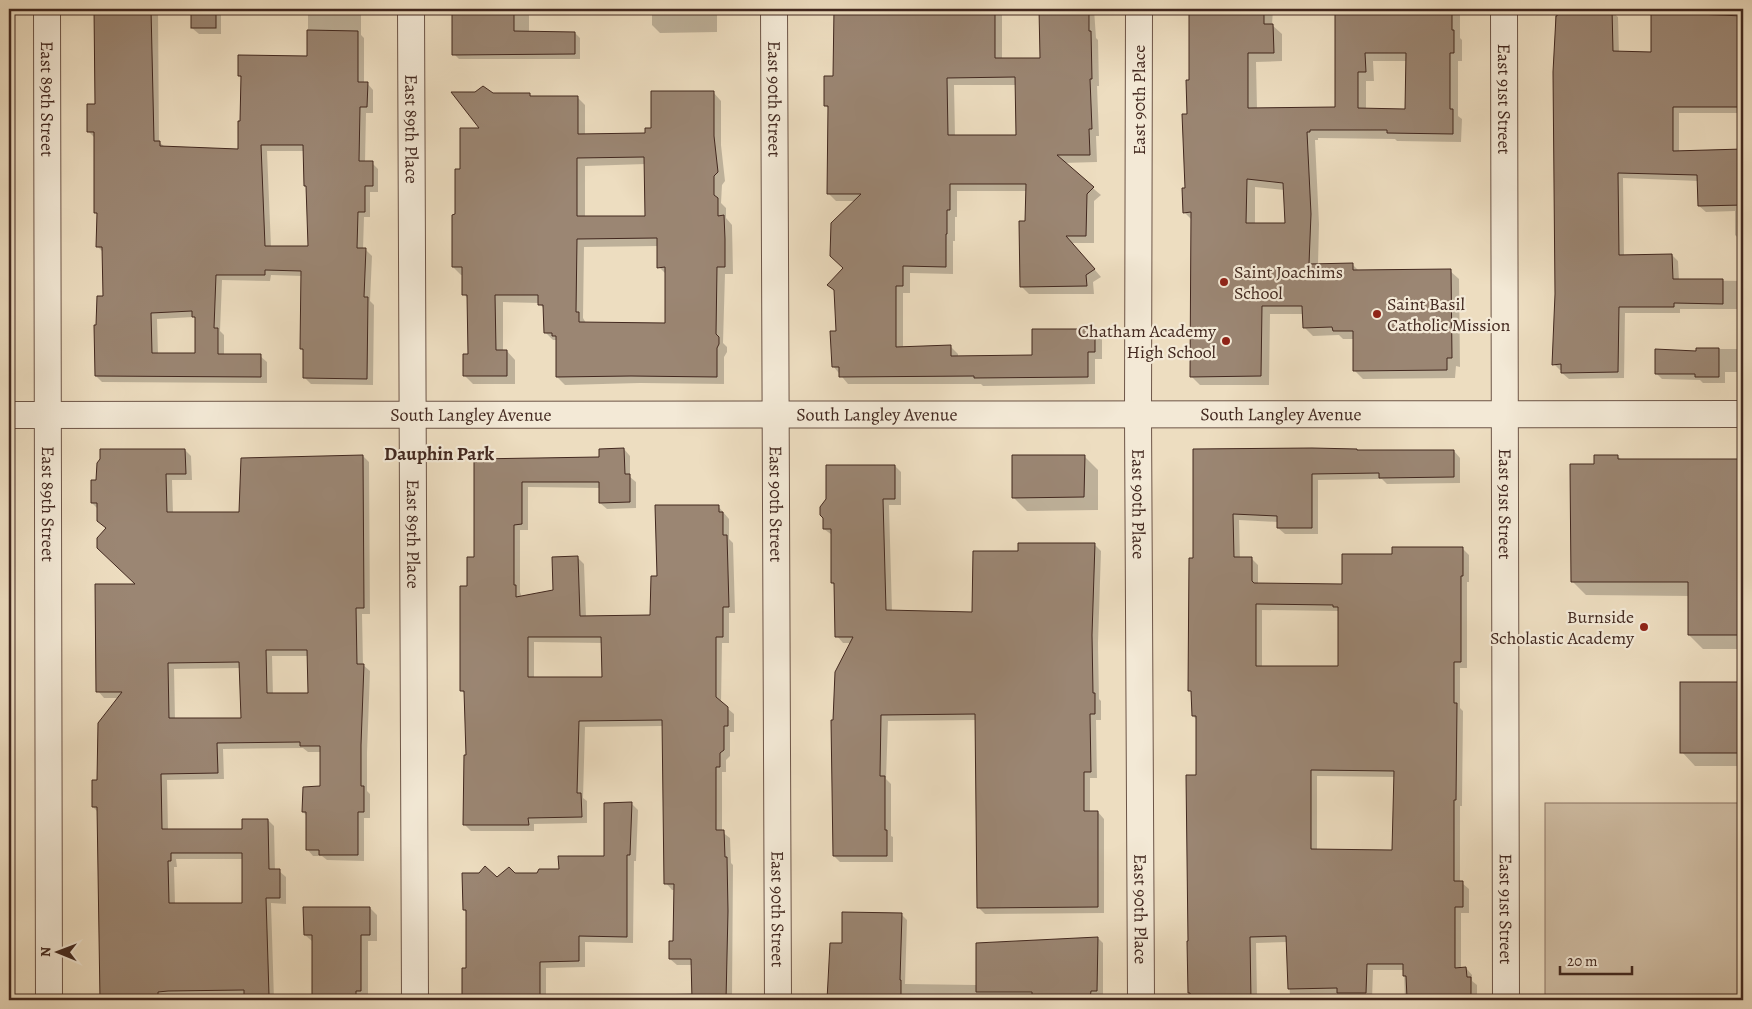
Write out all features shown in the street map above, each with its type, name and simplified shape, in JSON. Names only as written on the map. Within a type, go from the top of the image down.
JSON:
[{"type":"street","name":"East 89th Street","points":[[47,9],[49,1000]]},
{"type":"street","name":"East 89th Place","points":[[410,9],[415,1000]]},
{"type":"street","name":"East 90th Street","points":[[774,9],[778,1000]]},
{"type":"street","name":"East 90th Place","points":[[1139,9],[1138,414],[1141,1000]]},
{"type":"street","name":"East 91st Street","points":[[1504,9],[1506,1000]]},
{"type":"street","name":"South Langley Avenue","points":[[9,415],[1743,414]]},
{"type":"shaded area","points":[[1545,803],[1743,803],[1743,1000],[1545,1000]]},
{"type":"building","points":[[94,9],[151,9],[154,141],[160,141],[160,146],[238,149],[241,76],[238,76],[238,55],[307,56],[307,30],[358,31],[358,82],[368,82],[367,107],[360,107],[359,161],[373,161],[373,186],[365,186],[365,212],[358,212],[357,248],[366,248],[364,297],[368,297],[367,379],[303,378],[303,349],[300,349],[301,271],[265,270],[265,275],[216,275],[214,328],[218,328],[218,354],[261,354],[261,377],[95,376],[94,325],[96,325],[97,296],[103,296],[102,247],[96,247],[97,213],[94,213],[94,132],[87,132],[87,104],[95,104]],"holes":[[[261,145],[303,145],[308,246],[265,246]],[[192,311],[192,317],[195,317],[195,353],[152,353],[151,313]]]},
{"type":"building","points":[[191,9],[216,9],[216,28],[191,28]]},
{"type":"building","points":[[452,9],[514,9],[514,31],[575,32],[575,54],[452,55]]},
{"type":"building","points":[[834,9],[995,9],[995,58],[1040,58],[1039,9],[1089,9],[1092,79],[1090,79],[1092,129],[1089,129],[1090,155],[1057,155],[1094,187],[1087,194],[1086,236],[1066,236],[1095,269],[1086,275],[1087,286],[1020,287],[1019,221],[1025,221],[1026,184],[950,184],[950,210],[947,210],[946,267],[903,266],[903,286],[896,286],[896,347],[951,345],[951,356],[1032,355],[1032,329],[1095,329],[1095,352],[1088,352],[1088,377],[839,377],[839,367],[832,367],[830,331],[836,331],[834,290],[827,285],[843,268],[830,256],[831,223],[861,194],[827,194],[828,106],[824,106],[824,76],[833,76]],"holes":[[[1015,77],[1016,135],[948,135],[947,78]]]},
{"type":"building","points":[[1189,9],[1264,9],[1264,24],[1273,24],[1274,53],[1248,53],[1248,108],[1335,107],[1335,9],[1452,9],[1454,53],[1450,53],[1450,109],[1453,109],[1453,134],[1387,133],[1387,130],[1310,130],[1310,132],[1307,132],[1311,214],[1309,264],[1353,263],[1353,270],[1451,269],[1452,358],[1447,358],[1447,370],[1353,371],[1353,331],[1333,331],[1332,327],[1303,328],[1302,306],[1262,306],[1261,376],[1190,377],[1191,212],[1183,213],[1182,188],[1185,188],[1182,114],[1187,114],[1186,80],[1189,80]],"holes":[[[1365,53],[1406,53],[1405,109],[1358,108],[1358,72],[1366,72]],[[1247,179],[1283,183],[1285,223],[1246,223]]]},
{"type":"building","points":[[1558,9],[1612,9],[1613,51],[1651,52],[1651,9],[1674,9],[1674,13],[1743,16],[1743,107],[1673,107],[1673,151],[1743,149],[1743,205],[1698,206],[1697,175],[1618,173],[1619,255],[1672,254],[1673,279],[1723,279],[1723,304],[1674,303],[1674,307],[1619,307],[1618,372],[1561,373],[1561,364],[1552,365],[1555,294],[1553,72]]},
{"type":"building","points":[[483,86],[493,93],[530,93],[530,96],[578,96],[578,134],[645,133],[645,128],[651,128],[651,91],[714,91],[714,136],[718,172],[714,176],[714,195],[718,198],[718,216],[724,215],[725,239],[725,267],[717,267],[716,334],[719,337],[719,344],[717,348],[717,377],[556,377],[556,336],[552,336],[552,333],[544,333],[543,305],[538,305],[538,295],[495,295],[496,350],[507,350],[507,376],[463,376],[463,354],[468,354],[467,295],[462,295],[462,267],[452,267],[452,215],[455,214],[455,169],[460,169],[460,128],[479,128],[451,92],[475,92]],"holes":[[[644,157],[645,216],[577,216],[577,158]],[[657,238],[657,268],[665,267],[665,323],[579,322],[579,312],[576,312],[577,239]]]},
{"type":"building","points":[[1696,348],[1719,348],[1719,377],[1695,377],[1695,374],[1655,374],[1655,349],[1696,351]]},
{"type":"building","points":[[624,448],[625,474],[630,474],[630,502],[599,503],[599,482],[522,482],[522,524],[514,525],[514,585],[516,585],[516,597],[553,590],[552,557],[578,556],[580,616],[650,615],[651,576],[657,576],[655,505],[719,505],[719,512],[723,512],[723,535],[727,535],[729,607],[723,607],[723,637],[716,637],[716,697],[728,707],[728,726],[724,726],[724,750],[720,753],[720,767],[716,767],[716,830],[724,830],[725,857],[727,857],[726,1000],[692,1000],[691,959],[669,959],[669,941],[673,941],[674,884],[664,884],[662,720],[579,721],[577,793],[581,793],[582,817],[528,818],[529,825],[463,825],[464,755],[466,755],[464,691],[460,691],[460,586],[467,586],[467,557],[474,557],[474,459],[599,457],[599,449]],"holes":[[[528,637],[601,637],[602,677],[528,677]]]},
{"type":"building","points":[[100,449],[185,449],[186,474],[166,474],[167,512],[239,512],[241,458],[363,455],[364,608],[356,608],[357,664],[364,664],[361,786],[364,786],[364,812],[358,812],[358,855],[319,855],[319,850],[306,850],[306,812],[302,812],[303,787],[320,786],[320,746],[300,746],[300,742],[217,743],[218,773],[161,774],[162,829],[242,829],[242,819],[268,819],[269,869],[280,869],[280,898],[266,898],[269,995],[244,995],[244,990],[168,991],[158,992],[158,1000],[100,1000],[97,807],[92,807],[92,780],[97,780],[98,723],[122,692],[96,692],[95,584],[135,584],[97,548],[97,538],[106,528],[97,521],[97,503],[91,503],[91,480],[96,480],[97,463],[100,459]],"holes":[[[266,650],[307,650],[308,693],[267,693]],[[239,662],[241,718],[169,718],[168,663]],[[171,853],[242,853],[242,903],[169,903],[168,861],[171,861]]]},
{"type":"building","points":[[1193,449],[1454,450],[1454,477],[1379,478],[1379,473],[1312,474],[1312,528],[1277,528],[1277,516],[1233,514],[1234,557],[1252,557],[1252,581],[1254,583],[1342,584],[1342,554],[1392,554],[1392,547],[1463,547],[1461,662],[1454,662],[1454,703],[1457,703],[1454,881],[1463,881],[1463,907],[1455,907],[1455,968],[1466,967],[1467,977],[1471,977],[1471,996],[1407,998],[1406,976],[1403,976],[1403,964],[1367,964],[1366,993],[1337,993],[1337,988],[1288,989],[1286,936],[1250,937],[1251,1000],[1190,1000],[1190,993],[1188,993],[1187,941],[1186,775],[1196,775],[1196,716],[1192,716],[1191,691],[1188,691],[1189,558],[1193,558]],"holes":[[[1256,604],[1333,605],[1333,607],[1338,607],[1338,666],[1256,666]],[[1311,770],[1394,771],[1392,850],[1311,849]]]},
{"type":"building","points":[[1012,455],[1085,455],[1084,497],[1012,498]]},
{"type":"building","points":[[1594,455],[1618,455],[1618,459],[1743,459],[1743,635],[1688,635],[1688,582],[1571,582],[1570,464],[1594,464]]},
{"type":"building","points":[[826,465],[895,465],[895,499],[883,499],[886,610],[972,612],[973,551],[1018,551],[1018,543],[1095,543],[1092,635],[1095,714],[1090,714],[1091,772],[1084,772],[1084,811],[1098,811],[1098,907],[977,908],[975,714],[881,715],[880,776],[885,776],[887,856],[833,856],[831,720],[833,720],[835,672],[853,637],[835,637],[834,583],[831,583],[831,529],[823,529],[823,518],[820,515],[820,507],[826,499]]},
{"type":"building","points":[[1680,682],[1743,682],[1743,753],[1680,753]]},
{"type":"building","points":[[632,802],[630,855],[627,855],[627,937],[579,936],[579,961],[540,962],[540,1000],[462,1000],[462,968],[466,968],[466,910],[463,910],[462,873],[479,873],[485,866],[497,877],[509,867],[515,873],[537,873],[539,869],[559,869],[558,856],[604,856],[604,803]]},
{"type":"building","points":[[303,907],[370,907],[370,935],[361,935],[361,991],[356,991],[356,1000],[312,1000],[312,935],[304,935]]},
{"type":"building","points":[[842,912],[902,913],[901,1000],[827,1000],[830,943],[842,943]]},
{"type":"building","points":[[1098,937],[1097,991],[1091,991],[1090,999],[1032,1000],[1032,992],[976,992],[976,943]]},
{"type":"place","name":"Saint Joachims School","points":[[1224,282]]},
{"type":"place","name":"Saint Basil Catholic Mission","points":[[1377,314]]},
{"type":"place","name":"Chatham Academy High School","points":[[1226,341]]},
{"type":"place","name":"Burnside Scholastic Academy","points":[[1644,627]]},
{"type":"district","name":"Dauphin Park","points":[[439,454]]}]
